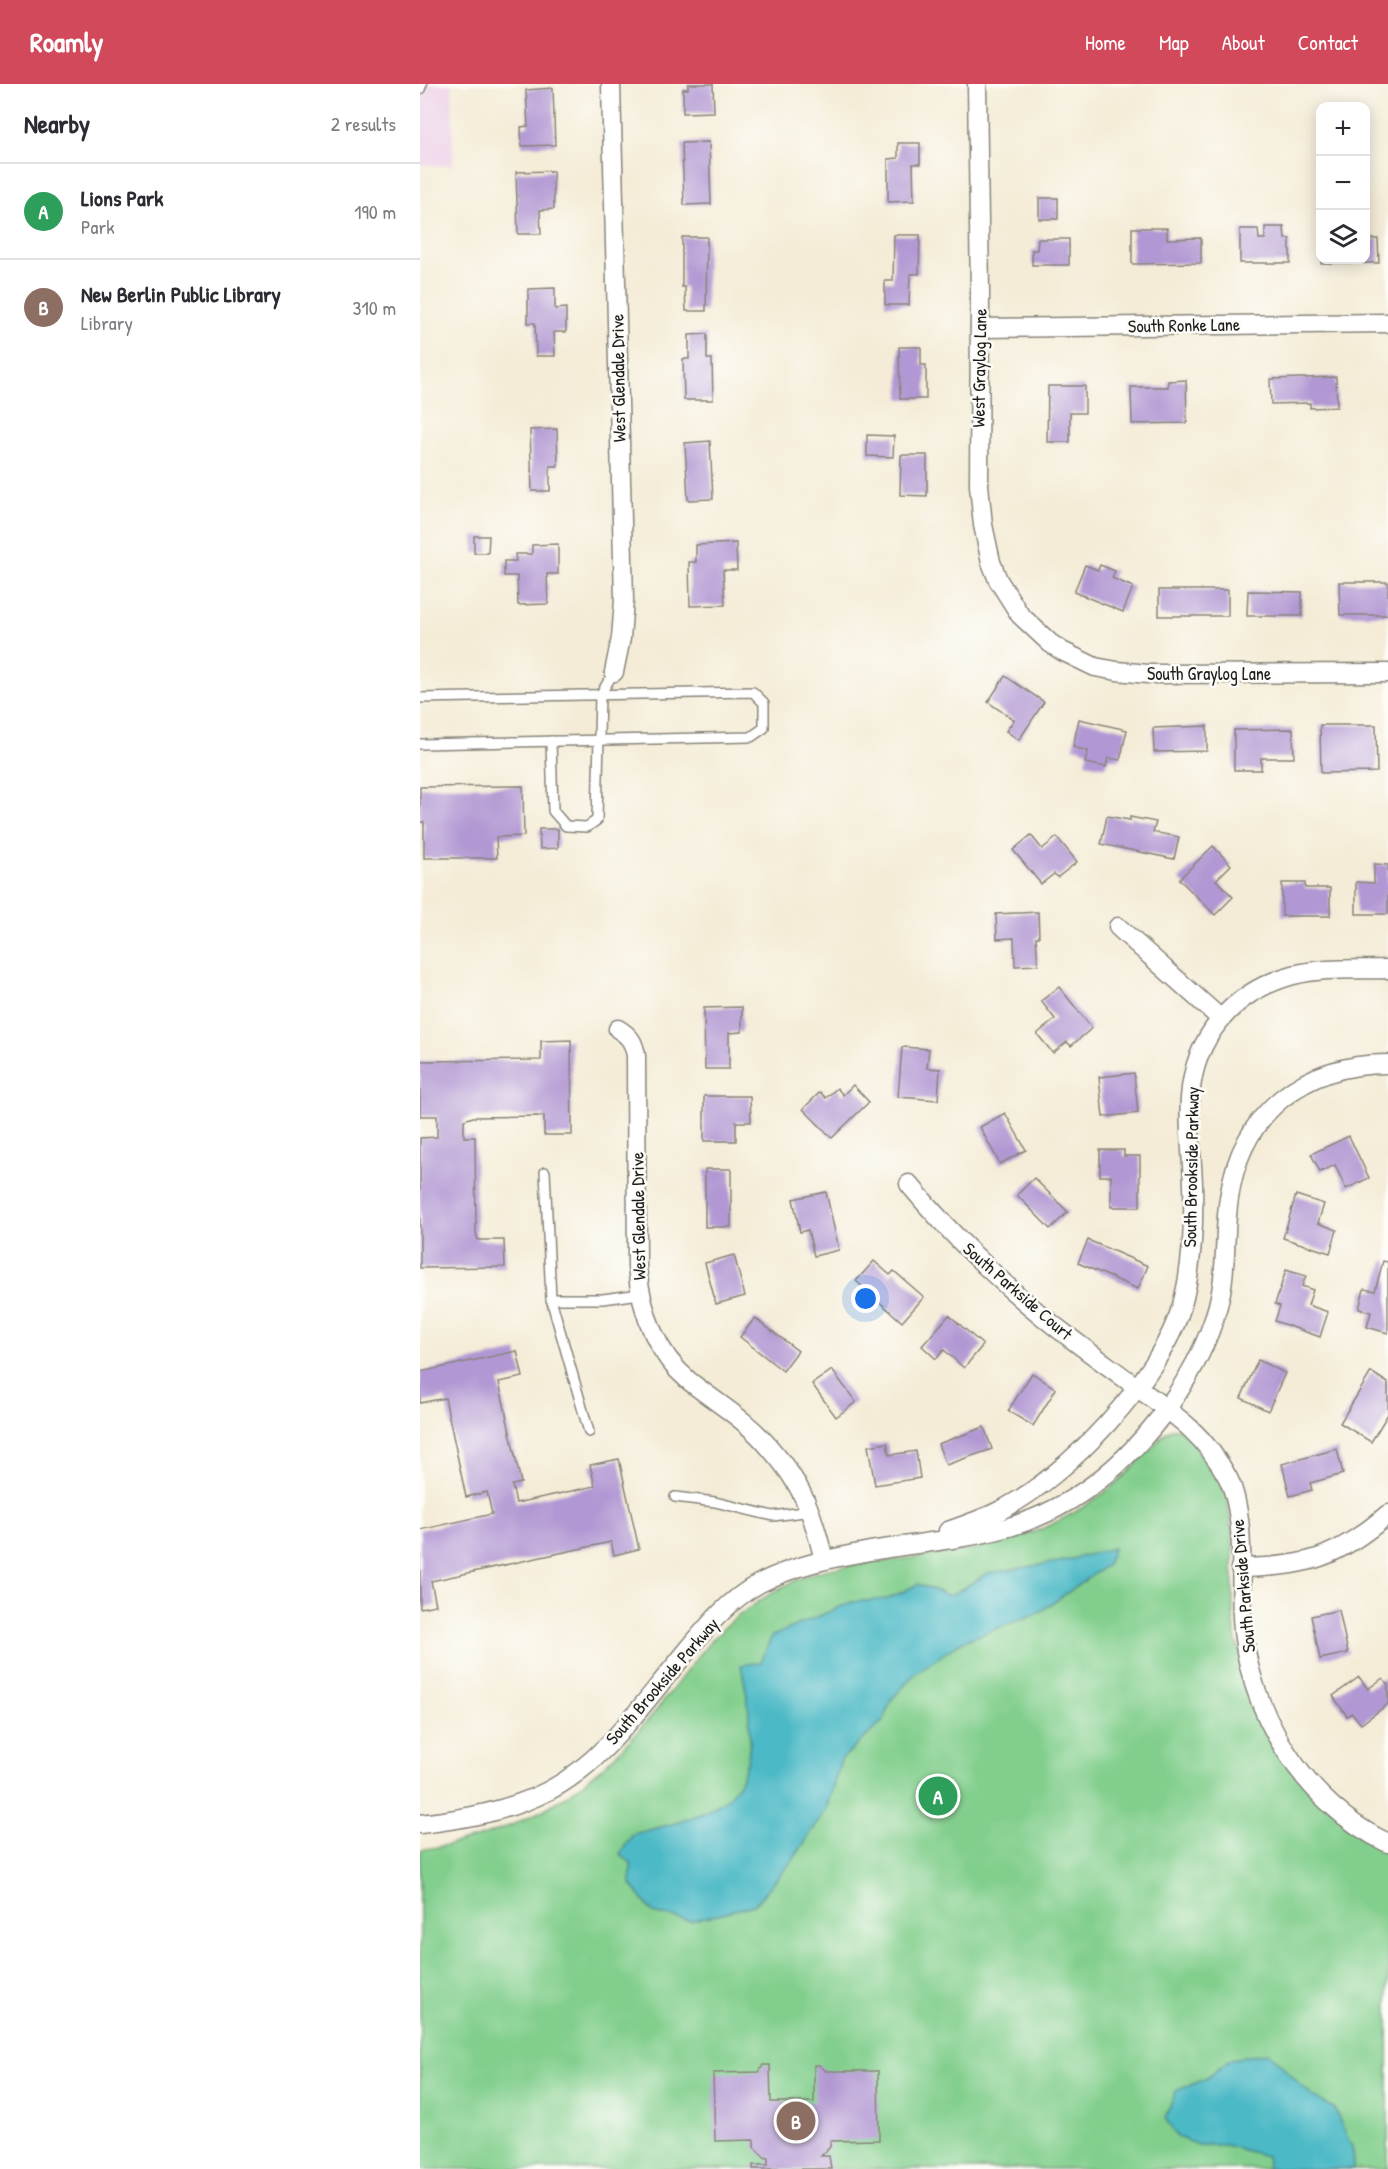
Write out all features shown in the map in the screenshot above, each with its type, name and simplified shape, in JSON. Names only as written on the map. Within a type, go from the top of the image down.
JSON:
[{"type":"street","name":"West Glendale Drive","points":[[611,84],[624,600],[621,638],[614,672]]},
{"type":"street","name":"West Graylog Lane","points":[[977,84],[979,442],[983,525],[991,562],[998,580],[1020,615],[1040,634]]},
{"type":"street","name":"South Ronke Lane","points":[[980,328],[1388,323]]},
{"type":"street","name":"South Graylog Lane","points":[[1040,634],[1062,651],[1095,667],[1116,671],[1148,674],[1388,673]]},
{"type":"street","points":[[1118,927],[1221,1019]]},
{"type":"street","name":"South Brookside Parkway","points":[[908,1545],[999,1511],[1041,1484],[1072,1460],[1095,1437],[1137,1387],[1162,1349],[1182,1304],[1193,1218],[1190,1096],[1196,1062],[1200,1050],[1221,1019],[1238,1003],[1264,986],[1293,975],[1327,970],[1388,969]]},
{"type":"street","name":"West Glendale Drive","points":[[618,1029],[632,1041],[636,1056],[637,1267],[640,1294],[648,1319],[665,1354],[686,1379],[740,1420],[768,1445],[794,1478],[811,1511],[824,1560]]},
{"type":"street","name":"South Brookside Parkway","points":[[420,1824],[485,1814],[551,1790],[574,1774],[606,1746],[712,1621],[742,1594],[778,1574],[824,1560],[1008,1527],[1056,1510],[1110,1472],[1134,1448],[1167,1407],[1197,1362],[1211,1330],[1226,1257],[1229,1198],[1237,1165],[1251,1133],[1267,1112],[1291,1091],[1310,1080],[1348,1066],[1388,1064]]},
{"type":"street","name":"South Parkside Court","points":[[909,1184],[942,1222],[997,1276],[1071,1339],[1137,1387]]},
{"type":"street","name":"South Parkside Drive","points":[[1137,1387],[1167,1407],[1206,1445],[1228,1479],[1234,1497],[1240,1534],[1242,1620],[1252,1673],[1264,1711],[1289,1758],[1336,1810],[1367,1832],[1388,1843]]},
{"type":"street","points":[[1240,1568],[1276,1567],[1316,1559],[1353,1543],[1388,1514]]},
{"type":"lane","points":[[420,89],[422,84]]},
{"type":"lane","points":[[551,741],[553,811],[566,826],[587,827],[597,820],[600,695],[614,672]]},
{"type":"lane","points":[[420,698],[753,692],[764,703],[764,728],[751,737],[420,744]]},
{"type":"lane","points":[[546,1172],[551,1299],[589,1432]]},
{"type":"lane","points":[[551,1299],[603,1299],[640,1294]]},
{"type":"lane","points":[[675,1497],[715,1502],[773,1516],[811,1511]]},
{"type":"shaded area","points":[[420,84],[452,84],[453,165],[420,165]]},
{"type":"green space","points":[[1171,1429],[1179,1429],[1189,1437],[1209,1462],[1228,1500],[1233,1543],[1233,1614],[1236,1641],[1270,1740],[1388,1852],[1388,2169],[420,2169],[420,1850],[494,1832],[526,1819],[584,1783],[636,1734],[717,1634],[738,1616],[776,1591],[796,1580],[825,1570],[981,1547],[1039,1530],[1061,1520],[1105,1492]]},
{"type":"water","points":[[1113,1548],[1107,1565],[1038,1613],[961,1642],[916,1673],[891,1700],[883,1721],[841,1760],[826,1810],[793,1860],[754,1905],[690,1921],[653,1913],[631,1884],[631,1863],[620,1854],[633,1834],[676,1823],[716,1806],[731,1794],[741,1778],[747,1761],[750,1722],[741,1665],[761,1662],[772,1636],[852,1602],[888,1599],[918,1584],[950,1596],[988,1573],[1065,1561]]},
{"type":"water","points":[[1269,2053],[1312,2096],[1334,2108],[1352,2147],[1353,2169],[1268,2169],[1266,2156],[1225,2145],[1199,2145],[1177,2137],[1165,2118],[1176,2091],[1207,2078],[1231,2059]]},
{"type":"building","points":[[688,84],[713,84],[714,112],[683,113],[683,89],[688,89]]},
{"type":"building","points":[[553,88],[555,145],[522,146],[521,127],[528,126],[526,90]]},
{"type":"building","points":[[709,142],[711,204],[684,205],[682,143]]},
{"type":"building","points":[[898,143],[920,143],[920,164],[913,164],[914,201],[888,202],[888,159],[898,158]]},
{"type":"building","points":[[553,171],[554,209],[540,210],[541,234],[518,234],[516,172]]},
{"type":"building","points":[[1039,198],[1058,198],[1058,219],[1039,219]]},
{"type":"building","points":[[1265,227],[1284,227],[1285,239],[1290,239],[1290,263],[1240,263],[1240,229],[1258,229],[1259,239],[1265,239]]},
{"type":"building","points":[[1132,228],[1167,228],[1167,239],[1201,238],[1201,263],[1132,264]]},
{"type":"building","points":[[894,235],[920,235],[919,274],[910,274],[909,305],[885,305],[885,281],[893,281]]},
{"type":"building","points":[[682,237],[707,237],[706,311],[686,311],[685,287],[682,287]]},
{"type":"building","points":[[1038,239],[1069,239],[1069,265],[1032,265],[1032,250],[1037,250]]},
{"type":"building","points":[[1370,239],[1378,239],[1379,263],[1370,263]]},
{"type":"building","points":[[555,288],[555,309],[566,308],[566,332],[554,332],[555,356],[536,356],[535,323],[528,323],[528,289]]},
{"type":"building","points":[[707,334],[707,359],[712,359],[713,400],[684,400],[683,359],[689,359],[689,335]]},
{"type":"building","points":[[899,347],[921,347],[921,365],[926,365],[926,399],[900,399]]},
{"type":"building","points":[[1336,377],[1337,407],[1310,408],[1310,403],[1271,404],[1270,379]]},
{"type":"building","points":[[1186,380],[1187,423],[1132,424],[1131,387],[1168,387],[1168,381]]},
{"type":"building","points":[[1048,386],[1085,386],[1085,413],[1070,413],[1070,442],[1047,442]]},
{"type":"building","points":[[557,429],[558,466],[550,466],[550,491],[532,491],[530,430]]},
{"type":"building","points":[[867,435],[894,436],[893,457],[867,456]]},
{"type":"building","points":[[710,441],[713,499],[688,500],[685,443]]},
{"type":"building","points":[[901,455],[927,455],[927,496],[900,495]]},
{"type":"building","points":[[474,536],[489,536],[488,553],[474,553]]},
{"type":"building","points":[[736,543],[737,570],[723,570],[725,605],[690,606],[689,562],[696,562],[696,545]]},
{"type":"building","points":[[558,544],[558,574],[547,574],[548,604],[518,605],[517,576],[504,576],[504,561],[516,561],[515,554],[532,554],[532,545]]},
{"type":"building","points":[[1085,565],[1098,570],[1100,565],[1115,571],[1112,578],[1133,587],[1123,612],[1074,592]]},
{"type":"building","points":[[1339,582],[1388,582],[1388,615],[1340,615]]},
{"type":"building","points":[[1159,590],[1228,590],[1228,616],[1159,616]]},
{"type":"building","points":[[1248,591],[1302,592],[1302,616],[1247,616]]},
{"type":"building","points":[[1005,676],[1044,702],[1019,740],[1006,731],[1014,720],[988,702]]},
{"type":"building","points":[[1079,719],[1127,730],[1120,760],[1108,758],[1106,767],[1085,763],[1088,751],[1073,747]]},
{"type":"building","points":[[1320,725],[1376,725],[1377,772],[1321,773]]},
{"type":"building","points":[[1207,726],[1207,751],[1154,752],[1153,728]]},
{"type":"building","points":[[1293,729],[1294,758],[1261,758],[1261,770],[1234,770],[1234,730]]},
{"type":"building","points":[[523,786],[524,836],[496,837],[497,858],[424,858],[424,822],[420,822],[420,787]]},
{"type":"building","points":[[1107,816],[1130,820],[1130,817],[1156,822],[1153,832],[1179,837],[1174,859],[1101,844]]},
{"type":"building","points":[[539,829],[558,829],[558,848],[540,849]]},
{"type":"building","points":[[1031,835],[1042,849],[1057,837],[1077,862],[1058,877],[1054,874],[1041,884],[1013,850]]},
{"type":"building","points":[[1213,846],[1231,865],[1216,880],[1233,897],[1215,915],[1179,879]]},
{"type":"building","points":[[1374,864],[1388,865],[1388,914],[1356,914],[1356,882],[1374,883]]},
{"type":"building","points":[[1282,883],[1305,883],[1305,888],[1330,888],[1330,916],[1282,916]]},
{"type":"building","points":[[1038,912],[1039,937],[1036,937],[1038,965],[1015,966],[1014,938],[997,939],[996,914]]},
{"type":"building","points":[[1059,987],[1092,1028],[1071,1046],[1067,1042],[1053,1053],[1037,1034],[1055,1019],[1041,1001]]},
{"type":"building","points":[[742,1007],[742,1032],[729,1033],[729,1069],[705,1069],[704,1008]]},
{"type":"building","points":[[571,1040],[572,1135],[544,1135],[544,1116],[473,1117],[464,1120],[464,1137],[475,1137],[476,1233],[478,1240],[504,1240],[505,1267],[420,1268],[420,1138],[437,1137],[437,1116],[420,1116],[420,1061],[541,1060],[541,1041]]},
{"type":"building","points":[[902,1047],[929,1049],[927,1068],[940,1069],[938,1100],[898,1097]]},
{"type":"building","points":[[1134,1073],[1138,1113],[1103,1117],[1099,1077]]},
{"type":"building","points":[[853,1085],[869,1102],[832,1138],[803,1109],[820,1092],[826,1098],[837,1088],[843,1095]]},
{"type":"building","points":[[704,1096],[750,1096],[751,1122],[736,1122],[736,1141],[704,1141]]},
{"type":"building","points":[[1005,1113],[1026,1150],[1000,1164],[980,1127]]},
{"type":"building","points":[[1349,1136],[1369,1178],[1346,1189],[1335,1165],[1320,1172],[1311,1154]]},
{"type":"building","points":[[1100,1150],[1124,1150],[1124,1156],[1140,1156],[1140,1207],[1111,1207],[1111,1176],[1100,1176]]},
{"type":"building","points":[[705,1169],[731,1169],[731,1227],[705,1227]]},
{"type":"building","points":[[1034,1178],[1068,1212],[1050,1229],[1017,1195]]},
{"type":"building","points":[[826,1192],[839,1250],[814,1256],[808,1230],[800,1232],[793,1199]]},
{"type":"building","points":[[1296,1195],[1324,1204],[1318,1223],[1337,1230],[1330,1253],[1283,1238]]},
{"type":"building","points":[[1088,1240],[1148,1266],[1138,1289],[1078,1263]]},
{"type":"building","points":[[734,1255],[745,1296],[716,1304],[705,1263]]},
{"type":"building","points":[[874,1261],[890,1275],[894,1271],[924,1297],[902,1322],[856,1281]]},
{"type":"building","points":[[1383,1261],[1388,1262],[1388,1333],[1367,1327],[1371,1312],[1359,1309],[1364,1289],[1375,1291]]},
{"type":"building","points":[[1286,1270],[1306,1276],[1302,1286],[1313,1290],[1308,1305],[1328,1312],[1320,1337],[1275,1321],[1280,1306],[1275,1304]]},
{"type":"building","points":[[949,1315],[983,1345],[964,1368],[944,1350],[936,1359],[922,1346]]},
{"type":"building","points":[[755,1318],[798,1351],[783,1371],[740,1337]]},
{"type":"building","points":[[517,1351],[523,1377],[499,1382],[521,1483],[512,1485],[516,1503],[595,1486],[590,1465],[619,1459],[639,1549],[614,1555],[611,1542],[431,1581],[436,1605],[420,1608],[420,1530],[492,1514],[487,1492],[466,1497],[445,1398],[420,1403],[420,1372]]},
{"type":"building","points":[[1258,1360],[1285,1373],[1268,1411],[1241,1398]]},
{"type":"building","points":[[832,1370],[856,1402],[836,1417],[812,1384]]},
{"type":"building","points":[[1371,1372],[1388,1383],[1388,1414],[1371,1442],[1340,1423]]},
{"type":"building","points":[[1032,1373],[1056,1389],[1033,1426],[1008,1411]]},
{"type":"building","points":[[984,1427],[992,1449],[946,1465],[938,1444]]},
{"type":"building","points":[[887,1443],[889,1455],[916,1451],[920,1478],[875,1485],[868,1446]]},
{"type":"building","points":[[1337,1449],[1343,1474],[1310,1483],[1312,1490],[1290,1496],[1282,1464]]},
{"type":"building","points":[[1339,1610],[1348,1653],[1320,1659],[1311,1616]]},
{"type":"building","points":[[1359,1677],[1368,1689],[1383,1678],[1388,1685],[1388,1704],[1361,1724],[1352,1713],[1347,1716],[1333,1696]]},
{"type":"building","points":[[763,2065],[770,2065],[771,2102],[814,2102],[814,2065],[819,2065],[826,2071],[878,2071],[879,2140],[830,2141],[830,2147],[821,2156],[829,2156],[831,2169],[753,2169],[753,2165],[768,2165],[768,2158],[754,2147],[754,2140],[715,2141],[713,2073],[759,2072]]},
{"type":"place","name":"Lions Park","points":[[938,1796]]},
{"type":"place","name":"New Berlin Public Library","points":[[796,2121]]}]
